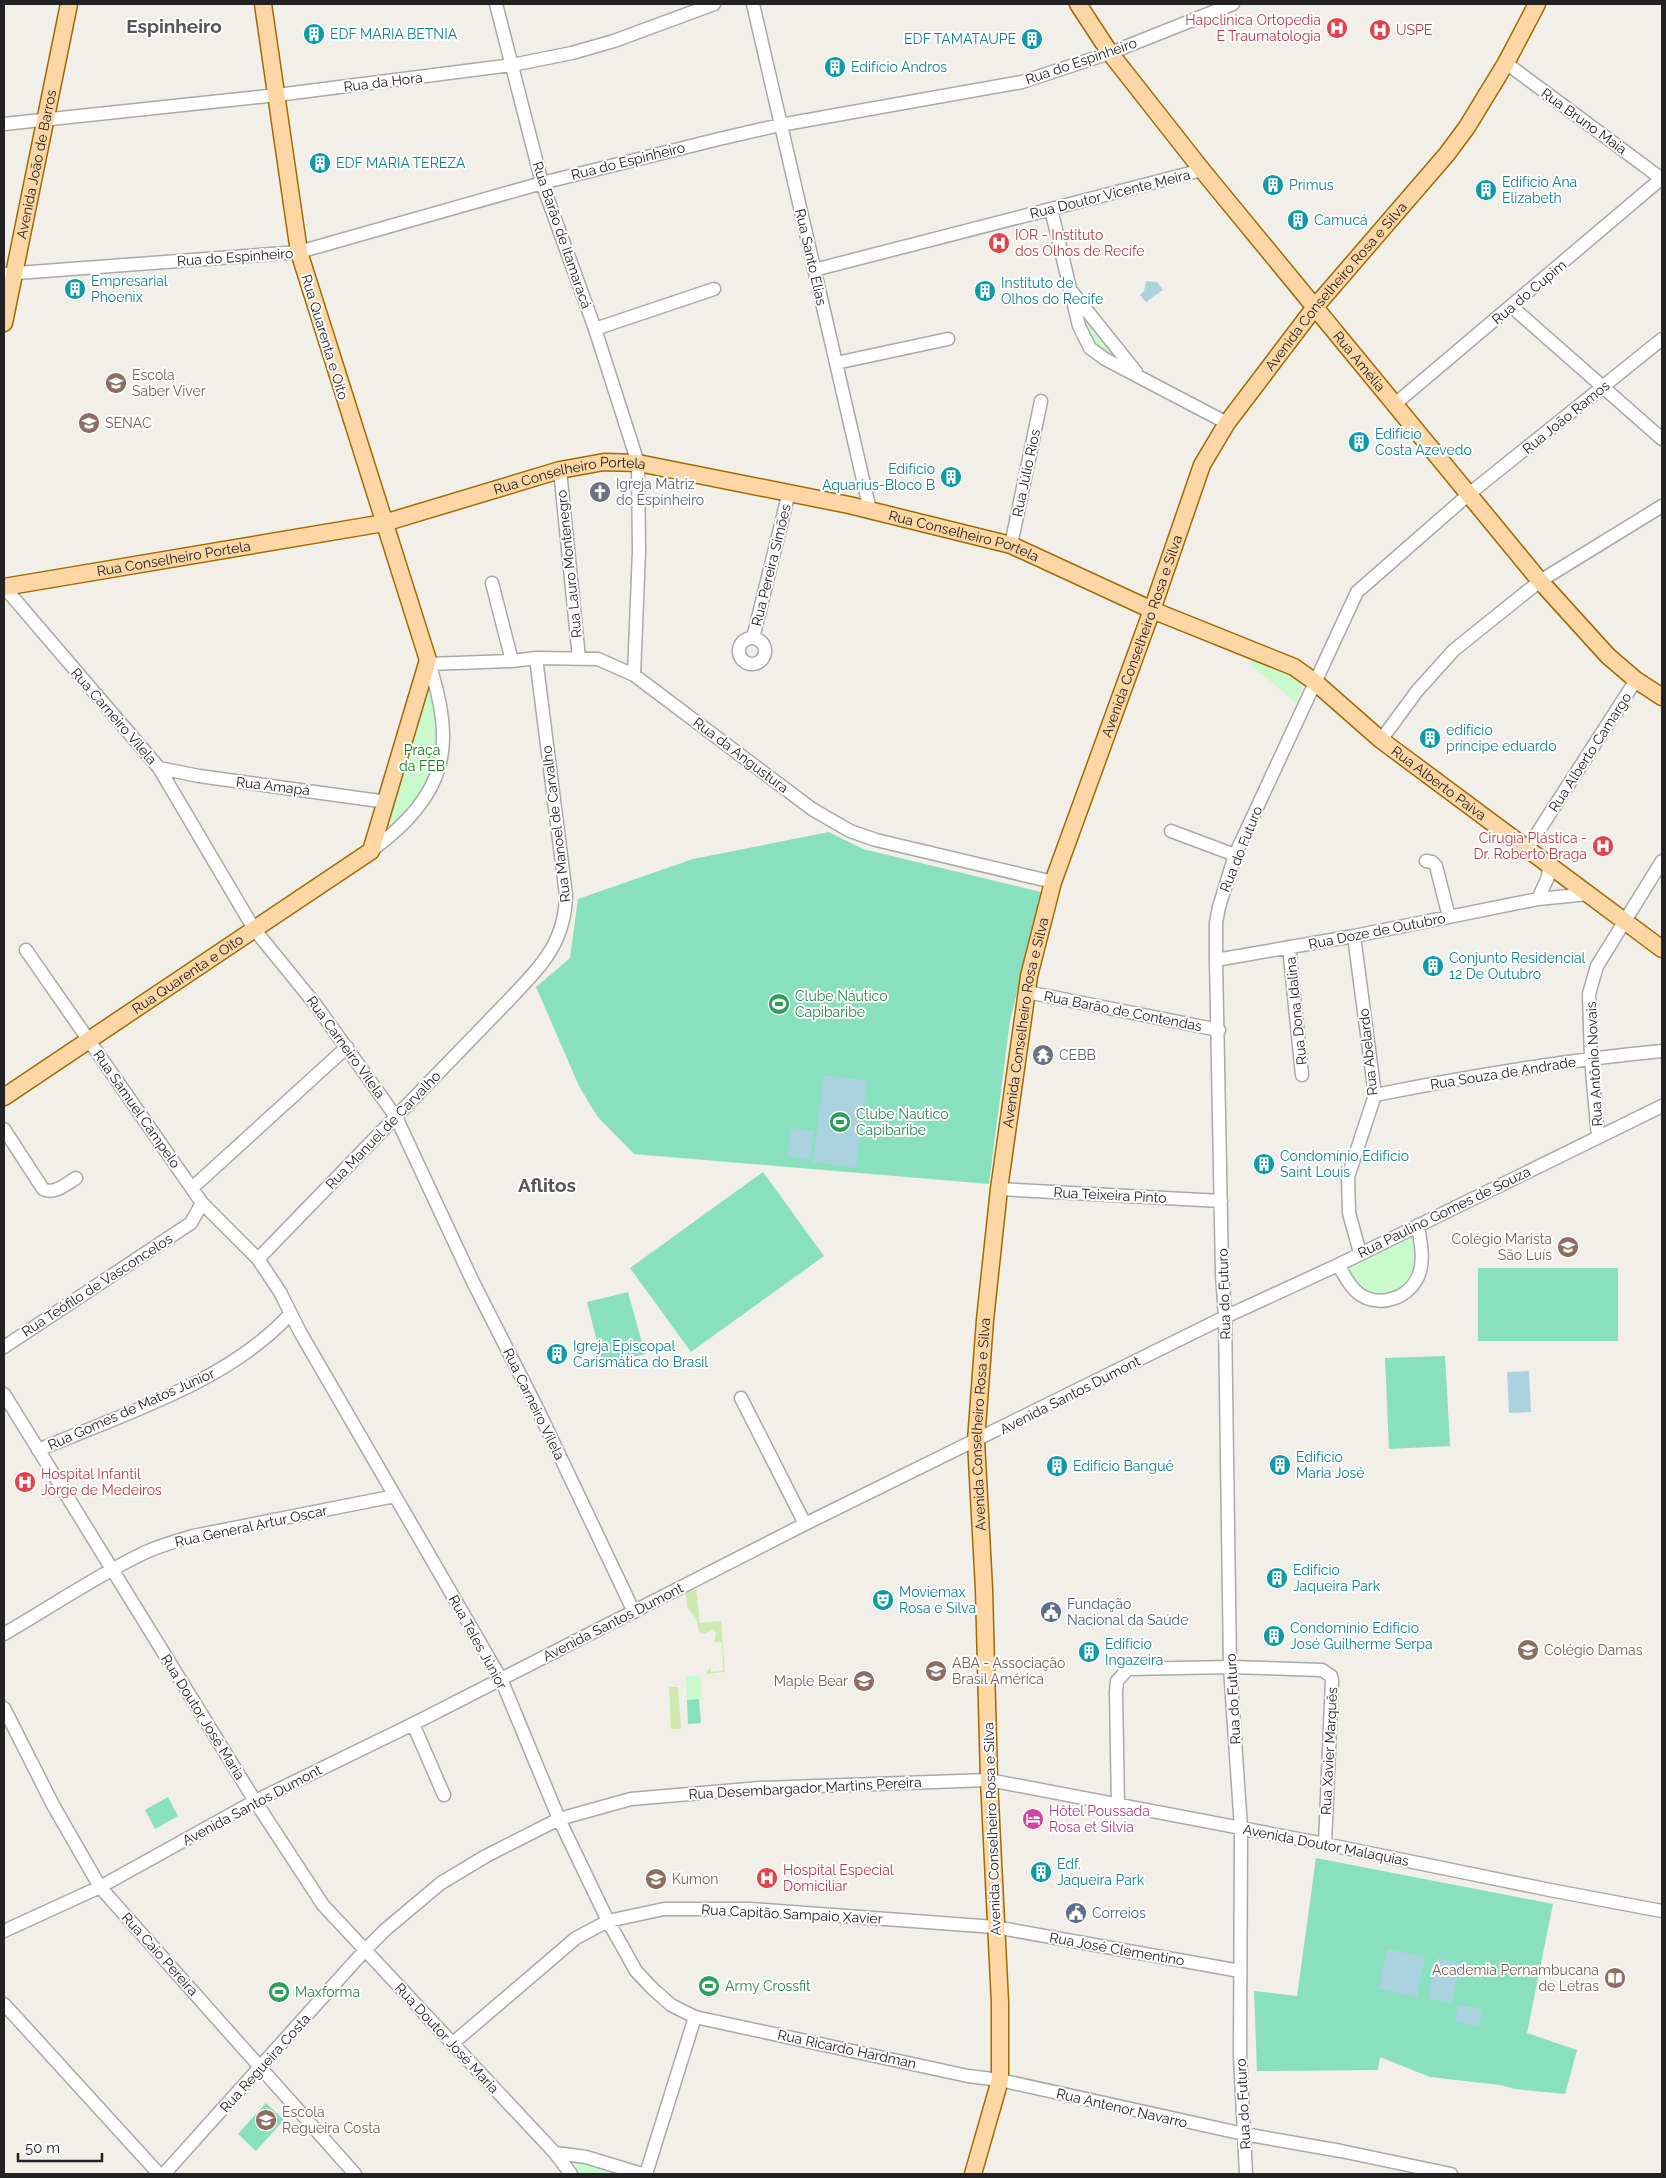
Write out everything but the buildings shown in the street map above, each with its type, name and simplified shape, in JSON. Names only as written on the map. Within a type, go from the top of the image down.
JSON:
[{"type":"main road","name":"Avenida João de Barros","points":[[4,323],[9,273],[69,4]]},
{"type":"main road","name":"Rua Quarenta e Oito","points":[[264,4],[299,252],[428,662]]},
{"type":"main road","name":"Rua Amélia","points":[[1078,4],[1110,53],[1202,170],[1540,581],[1608,656],[1636,680],[1662,698]]},
{"type":"main road","name":"Avenida Conselheiro Rosa e Silva","points":[[973,2174],[1000,2080],[1000,2003],[995,1927],[984,1589],[976,1441],[985,1320],[999,1189],[1027,992],[1053,882],[1152,610],[1202,465],[1227,423],[1315,307],[1447,154],[1506,63],[1538,4]]},
{"type":"main road","name":"Rua Conselheiro Portela","points":[[4,587],[384,524],[560,470],[604,462],[638,463],[789,492],[1012,545],[1152,610],[1272,657],[1294,667],[1316,682]]},
{"type":"main road","points":[[372,851],[428,662]]},
{"type":"main road","name":"Rua Alberto Paiva","points":[[1316,682],[1381,740],[1662,949]]},
{"type":"main road","name":"Rua Quarenta e Oito","points":[[4,1097],[372,851]]},
{"type":"street","name":"Rua Barão de Itamaracá","points":[[496,4],[542,183],[595,329],[638,463],[639,551],[634,675]]},
{"type":"street","name":"Rua da Hora","points":[[4,124],[277,95],[512,65],[572,53],[614,41],[714,4]]},
{"type":"street","name":"Rua Santo Elias","points":[[753,4],[870,510]]},
{"type":"street","name":"Rua do Espinheiro","points":[[9,273],[299,252],[542,183],[780,125],[1022,82],[1110,53],[1233,4]]},
{"type":"street","name":"Rua Bruno Maia","points":[[1506,63],[1662,178]]},
{"type":"street","name":"Rua Doutor Vicente Meira","points":[[814,270],[1202,170]]},
{"type":"street","name":"Rua do Cupim","points":[[1395,404],[1512,307],[1662,178]]},
{"type":"street","points":[[1051,209],[1079,326],[1090,348],[1105,359],[1227,423]]},
{"type":"street","points":[[1069,288],[1138,376]]},
{"type":"street","points":[[595,329],[714,289]]},
{"type":"street","points":[[1512,307],[1662,439]]},
{"type":"street","points":[[836,363],[948,339]]},
{"type":"street","name":"Rua João Ramos","points":[[1469,494],[1662,339]]},
{"type":"street","name":"Rua Júlio Rios","points":[[1012,545],[1041,401]]},
{"type":"street","name":"Rua Lauro Montenegro","points":[[560,470],[579,658]]},
{"type":"street","name":"Rua Pereira Simões","points":[[753,638],[789,492]]},
{"type":"street","name":"Rua do Futuro","points":[[1246,2174],[1240,2056],[1241,1828],[1230,1667],[1225,1317],[1222,1273],[1216,923],[1235,855],[1357,592],[1469,494]]},
{"type":"street","points":[[1381,740],[1417,691],[1454,650],[1540,581],[1662,506]]},
{"type":"street","points":[[492,583],[512,661]]},
{"type":"street","name":"Rua Carneiro Vilela","points":[[4,587],[159,768],[254,929],[347,1047],[396,1117],[473,1282],[537,1408],[634,1612]]},
{"type":"street","name":"Rua da Angustura","points":[[428,662],[512,661],[536,658],[598,659],[634,675],[812,809],[850,831],[876,840],[1053,882]]},
{"type":"street","name":"Rua Manoel de Carvalho","points":[[508,1001],[539,968],[554,948],[566,913],[566,894],[536,658]]},
{"type":"street","name":"Rua Quarenta e Oito","points":[[372,851],[392,836],[422,804],[439,766],[444,748],[442,712],[437,686],[428,662]]},
{"type":"street","name":"Rua Alberto Camargo","points":[[1527,849],[1636,680]]},
{"type":"street","name":"Rua Amapá","points":[[159,768],[199,776],[387,802]]},
{"type":"street","points":[[1171,831],[1235,855]]},
{"type":"street","points":[[1426,861],[1432,862],[1436,866],[1449,917]]},
{"type":"street","name":"Rua Antônio Novais","points":[[1598,1137],[1591,1059],[1589,994],[1597,966],[1662,861]]},
{"type":"street","points":[[1538,899],[1546,882],[1549,864]]},
{"type":"street","name":"Rua Doze de Outubro","points":[[1216,960],[1354,936],[1538,899],[1588,894]]},
{"type":"street","name":"Rua Abelardo","points":[[1354,936],[1375,1095],[1348,1177],[1348,1213],[1360,1253]]},
{"type":"street","name":"Rua Dona Idalina","points":[[1289,947],[1302,1075]]},
{"type":"street","name":"Rua Samuel Campelo","points":[[26,950],[202,1203],[258,1259]]},
{"type":"street","name":"Rua Barão de Contendas","points":[[1027,992],[1218,1030]]},
{"type":"street","name":"Rua Manuel de Carvalho","points":[[258,1259],[508,1001]]},
{"type":"street","points":[[192,1188],[347,1047]]},
{"type":"street","name":"Rua Souza de Andrade","points":[[1375,1095],[1473,1076],[1662,1051]]},
{"type":"street","name":"Rua Paulino Gomes de Souza","points":[[1225,1317],[1338,1265],[1662,1106]]},
{"type":"street","points":[[4,1129],[43,1190],[53,1191],[76,1178]]},
{"type":"street","name":"Rua Teixeira Pinto","points":[[999,1189],[1221,1201]]},
{"type":"street","name":"Rua Teófilo de Vasconcelos","points":[[191,1223],[202,1203]]},
{"type":"street","name":"Rua Teófilo de Vasconcelos","points":[[4,1347],[191,1223],[216,1218]]},
{"type":"street","points":[[1338,1265],[1350,1285],[1365,1298],[1382,1302],[1403,1294],[1418,1277],[1421,1269],[1418,1225]]},
{"type":"street","name":"Rua Teles Júnior","points":[[258,1259],[280,1292],[300,1332],[501,1679],[559,1819],[608,1921],[636,1971],[652,1989],[671,2005],[695,2017]]},
{"type":"street","name":"Rua Gomes de Matos Júnior","points":[[38,1450],[170,1395],[205,1378],[242,1357],[274,1333],[290,1314]]},
{"type":"street","name":"Avenida Santos Dumont","points":[[4,1931],[100,1887],[255,1801],[413,1724],[805,1524],[1225,1317]]},
{"type":"street","points":[[274,1333],[300,1332]]},
{"type":"street","name":"Rua Doutor José Maria","points":[[4,1394],[255,1801],[323,1905],[555,2154],[569,2172]]},
{"type":"street","points":[[740,1398],[805,1524]]},
{"type":"street","name":"Rua General Artur Oscar","points":[[4,1634],[146,1552],[193,1536],[395,1496]]},
{"type":"street","name":"Rua Xavier Marquês","points":[[1118,1806],[1116,1692],[1117,1682],[1121,1674],[1128,1669],[1135,1667],[1230,1667],[1322,1670],[1331,1676],[1325,1844]]},
{"type":"street","name":"Rua Caio Pereira","points":[[4,1708],[53,1805],[100,1887],[355,2174]]},
{"type":"street","points":[[413,1724],[444,1795]]},
{"type":"street","name":"Avenida Doutor Malaquias","points":[[989,1780],[1662,1911]]},
{"type":"street","name":"Rua Desembargador Martins Pereira","points":[[365,1950],[392,1923],[441,1883],[486,1856],[559,1819],[631,1799],[760,1788],[989,1780]]},
{"type":"street","name":"Rua Capitão Sampaio Xavier","points":[[452,2043],[576,1938],[608,1921],[664,1909],[750,1909],[995,1927]]},
{"type":"street","name":"Rua José Clementino","points":[[995,1927],[1240,1971]]},
{"type":"street","name":"Rua Regueira Costa","points":[[164,2174],[262,2068],[365,1950]]},
{"type":"street","points":[[4,2004],[159,2174]]},
{"type":"street","points":[[646,2174],[695,2017]]},
{"type":"street","name":"Rua Ricardo Hardman","points":[[695,2017],[968,2076],[1000,2080]]},
{"type":"street","name":"Rua Antenor Navarro","points":[[1000,2080],[1244,2134],[1341,2151],[1451,2174]]},
{"type":"street","points":[[555,2154],[576,2155],[642,2174]]},
{"type":"street","points":[[569,2172],[568,2161],[576,2155]]},
{"type":"green space","points":[[1072,293],[1136,371],[1106,357],[1083,327]]},
{"type":"green space","points":[[1253,656],[1274,664],[1301,680],[1302,687],[1296,703],[1251,665]]},
{"type":"green space","name":"Praça da FEB","points":[[426,679],[436,698],[439,755],[421,797],[392,824],[390,823],[390,812]]},
{"type":"green space","name":"Clube Náutico Capibaribe","points":[[829,832],[863,849],[1041,892],[1010,1021],[989,1184],[634,1154],[597,1116],[579,1086],[536,987],[570,958],[578,899],[693,859]]},
{"type":"green space","points":[[763,1172],[824,1256],[691,1352],[630,1268]]},
{"type":"green space","points":[[1412,1236],[1417,1248],[1416,1262],[1411,1275],[1403,1286],[1391,1294],[1377,1295],[1362,1288],[1347,1271],[1349,1265]]},
{"type":"green space","points":[[1478,1268],[1618,1268],[1618,1341],[1478,1341]]},
{"type":"green space","points":[[628,1292],[645,1354],[603,1365],[587,1302]]},
{"type":"green space","points":[[1445,1356],[1450,1446],[1389,1449],[1385,1358]]},
{"type":"green space","points":[[696,1589],[700,1623],[721,1621],[725,1672],[705,1674],[711,1667],[711,1672],[723,1671],[722,1642],[714,1642],[716,1633],[712,1629],[704,1634],[699,1632],[696,1618],[687,1607],[686,1593]]},
{"type":"green space","points":[[700,1675],[702,1699],[687,1700],[686,1676]]},
{"type":"green space","points":[[669,1687],[678,1687],[681,1729],[671,1729]]},
{"type":"green space","points":[[699,1699],[701,1723],[688,1724],[687,1700]]},
{"type":"green space","points":[[168,1797],[178,1816],[155,1829],[145,1810]]},
{"type":"green space","points":[[1316,1858],[1553,1904],[1527,2033],[1577,2050],[1565,2094],[1430,2077],[1380,2057],[1378,2070],[1257,2071],[1254,1991],[1297,1996]]},
{"type":"green space","points":[[266,2103],[284,2120],[256,2151],[238,2134]]},
{"type":"green space","points":[[583,2161],[613,2171],[614,2174],[580,2174],[576,2166]]},
{"type":"water","points":[[1146,281],[1157,282],[1163,290],[1146,302],[1140,295],[1144,291]]},
{"type":"water","name":"Clube Nautico Capibaribe","points":[[824,1075],[867,1081],[856,1168],[813,1162]]},
{"type":"water","points":[[791,1128],[814,1131],[810,1160],[787,1157]]},
{"type":"water","points":[[1529,1371],[1531,1412],[1509,1413],[1507,1372]]},
{"type":"water","points":[[1387,1949],[1425,1957],[1417,1997],[1379,1989]]},
{"type":"water","points":[[1437,1958],[1461,1964],[1451,2003],[1428,1998]]},
{"type":"water","points":[[1458,2005],[1482,2009],[1479,2026],[1455,2021]]},
{"type":"place","name":"Hapclinica Ortopedia E Traumatologia","points":[[1337,28]]},
{"type":"place","name":"USPE","points":[[1380,30]]},
{"type":"place","name":"EDF MARIA BETNIA","points":[[314,34]]},
{"type":"place","name":"EDF TAMATAUPE","points":[[1032,39]]},
{"type":"place","name":"Edifício Andros","points":[[835,67]]},
{"type":"place","name":"EDF MARIA TEREZA","points":[[320,163]]},
{"type":"place","name":"Primus","points":[[1273,185]]},
{"type":"place","name":"Edifício Ana Elizabeth","points":[[1486,190]]},
{"type":"place","name":"Camucá","points":[[1298,220]]},
{"type":"place","name":"IOR - Instituto dos Olhos de Recife","points":[[999,243]]},
{"type":"place","name":"Empresarial Phoenix","points":[[75,289]]},
{"type":"place","name":"Instituto de Olhos do Recife","points":[[985,291]]},
{"type":"place","name":"Escola Saber Viver","points":[[116,383]]},
{"type":"place","name":"SENAC","points":[[89,423]]},
{"type":"place","name":"Edifício Costa Azevedo","points":[[1359,442]]},
{"type":"place","name":"Edifício Aquarius-Bloco B","points":[[951,477]]},
{"type":"place","name":"Igreja Matriz do Espinheiro","points":[[600,492]]},
{"type":"place","name":"edifício príncipe eduardo","points":[[1430,738]]},
{"type":"place","name":"Cirugia Plástica - Dr. Roberto Braga","points":[[1603,846]]},
{"type":"place","name":"Conjunto Residencial 12 De Outubro","points":[[1433,966]]},
{"type":"place","name":"Clube Náutico Capibaribe","points":[[779,1004]]},
{"type":"place","name":"CEBB","points":[[1043,1055]]},
{"type":"place","name":"Clube Nautico Capibaribe","points":[[840,1122]]},
{"type":"place","name":"Condomínio Edifício Saint Louis","points":[[1264,1164]]},
{"type":"place","name":"Colégio Marista São Luís","points":[[1568,1247]]},
{"type":"place","name":"Igreja Episcopal Carismática do Brasil","points":[[557,1354]]},
{"type":"place","name":"Edifício Maria José","points":[[1280,1465]]},
{"type":"place","name":"Edifício Banguê","points":[[1057,1466]]},
{"type":"place","name":"Hospital Infantil Jorge de Medeiros","points":[[25,1482]]},
{"type":"place","name":"Edifício Jaqueira Park","points":[[1277,1578]]},
{"type":"place","name":"Moviemax Rosa e Silva","points":[[883,1600]]},
{"type":"place","name":"Fundação Nacional da Saúde","points":[[1051,1612]]},
{"type":"place","name":"Condomínio Edifício José Guilherme Serpa","points":[[1274,1636]]},
{"type":"place","name":"Colégio Damas","points":[[1528,1650]]},
{"type":"place","name":"Edifício Ingazeira","points":[[1089,1652]]},
{"type":"place","name":"ABA - Associação Brasil América","points":[[936,1671]]},
{"type":"place","name":"Maple Bear","points":[[864,1681]]},
{"type":"place","name":"Hôtel Poussada Rosa et Silvia","points":[[1033,1819]]},
{"type":"place","name":"Edf. Jaqueira Park","points":[[1041,1872]]},
{"type":"place","name":"Hospital Especial Domiciliar","points":[[767,1878]]},
{"type":"place","name":"Kumon","points":[[656,1879]]},
{"type":"place","name":"Correios","points":[[1076,1913]]},
{"type":"place","name":"Academia Pernambucana de Letras","points":[[1615,1978]]},
{"type":"place","name":"Army Crossfit","points":[[709,1986]]},
{"type":"place","name":"Maxforma","points":[[279,1992]]},
{"type":"place","name":"Escola Regueira Costa","points":[[266,2120]]},
{"type":"district","name":"Espinheiro","points":[[174,26]]},
{"type":"district","name":"Aflitos","points":[[547,1185]]}]
